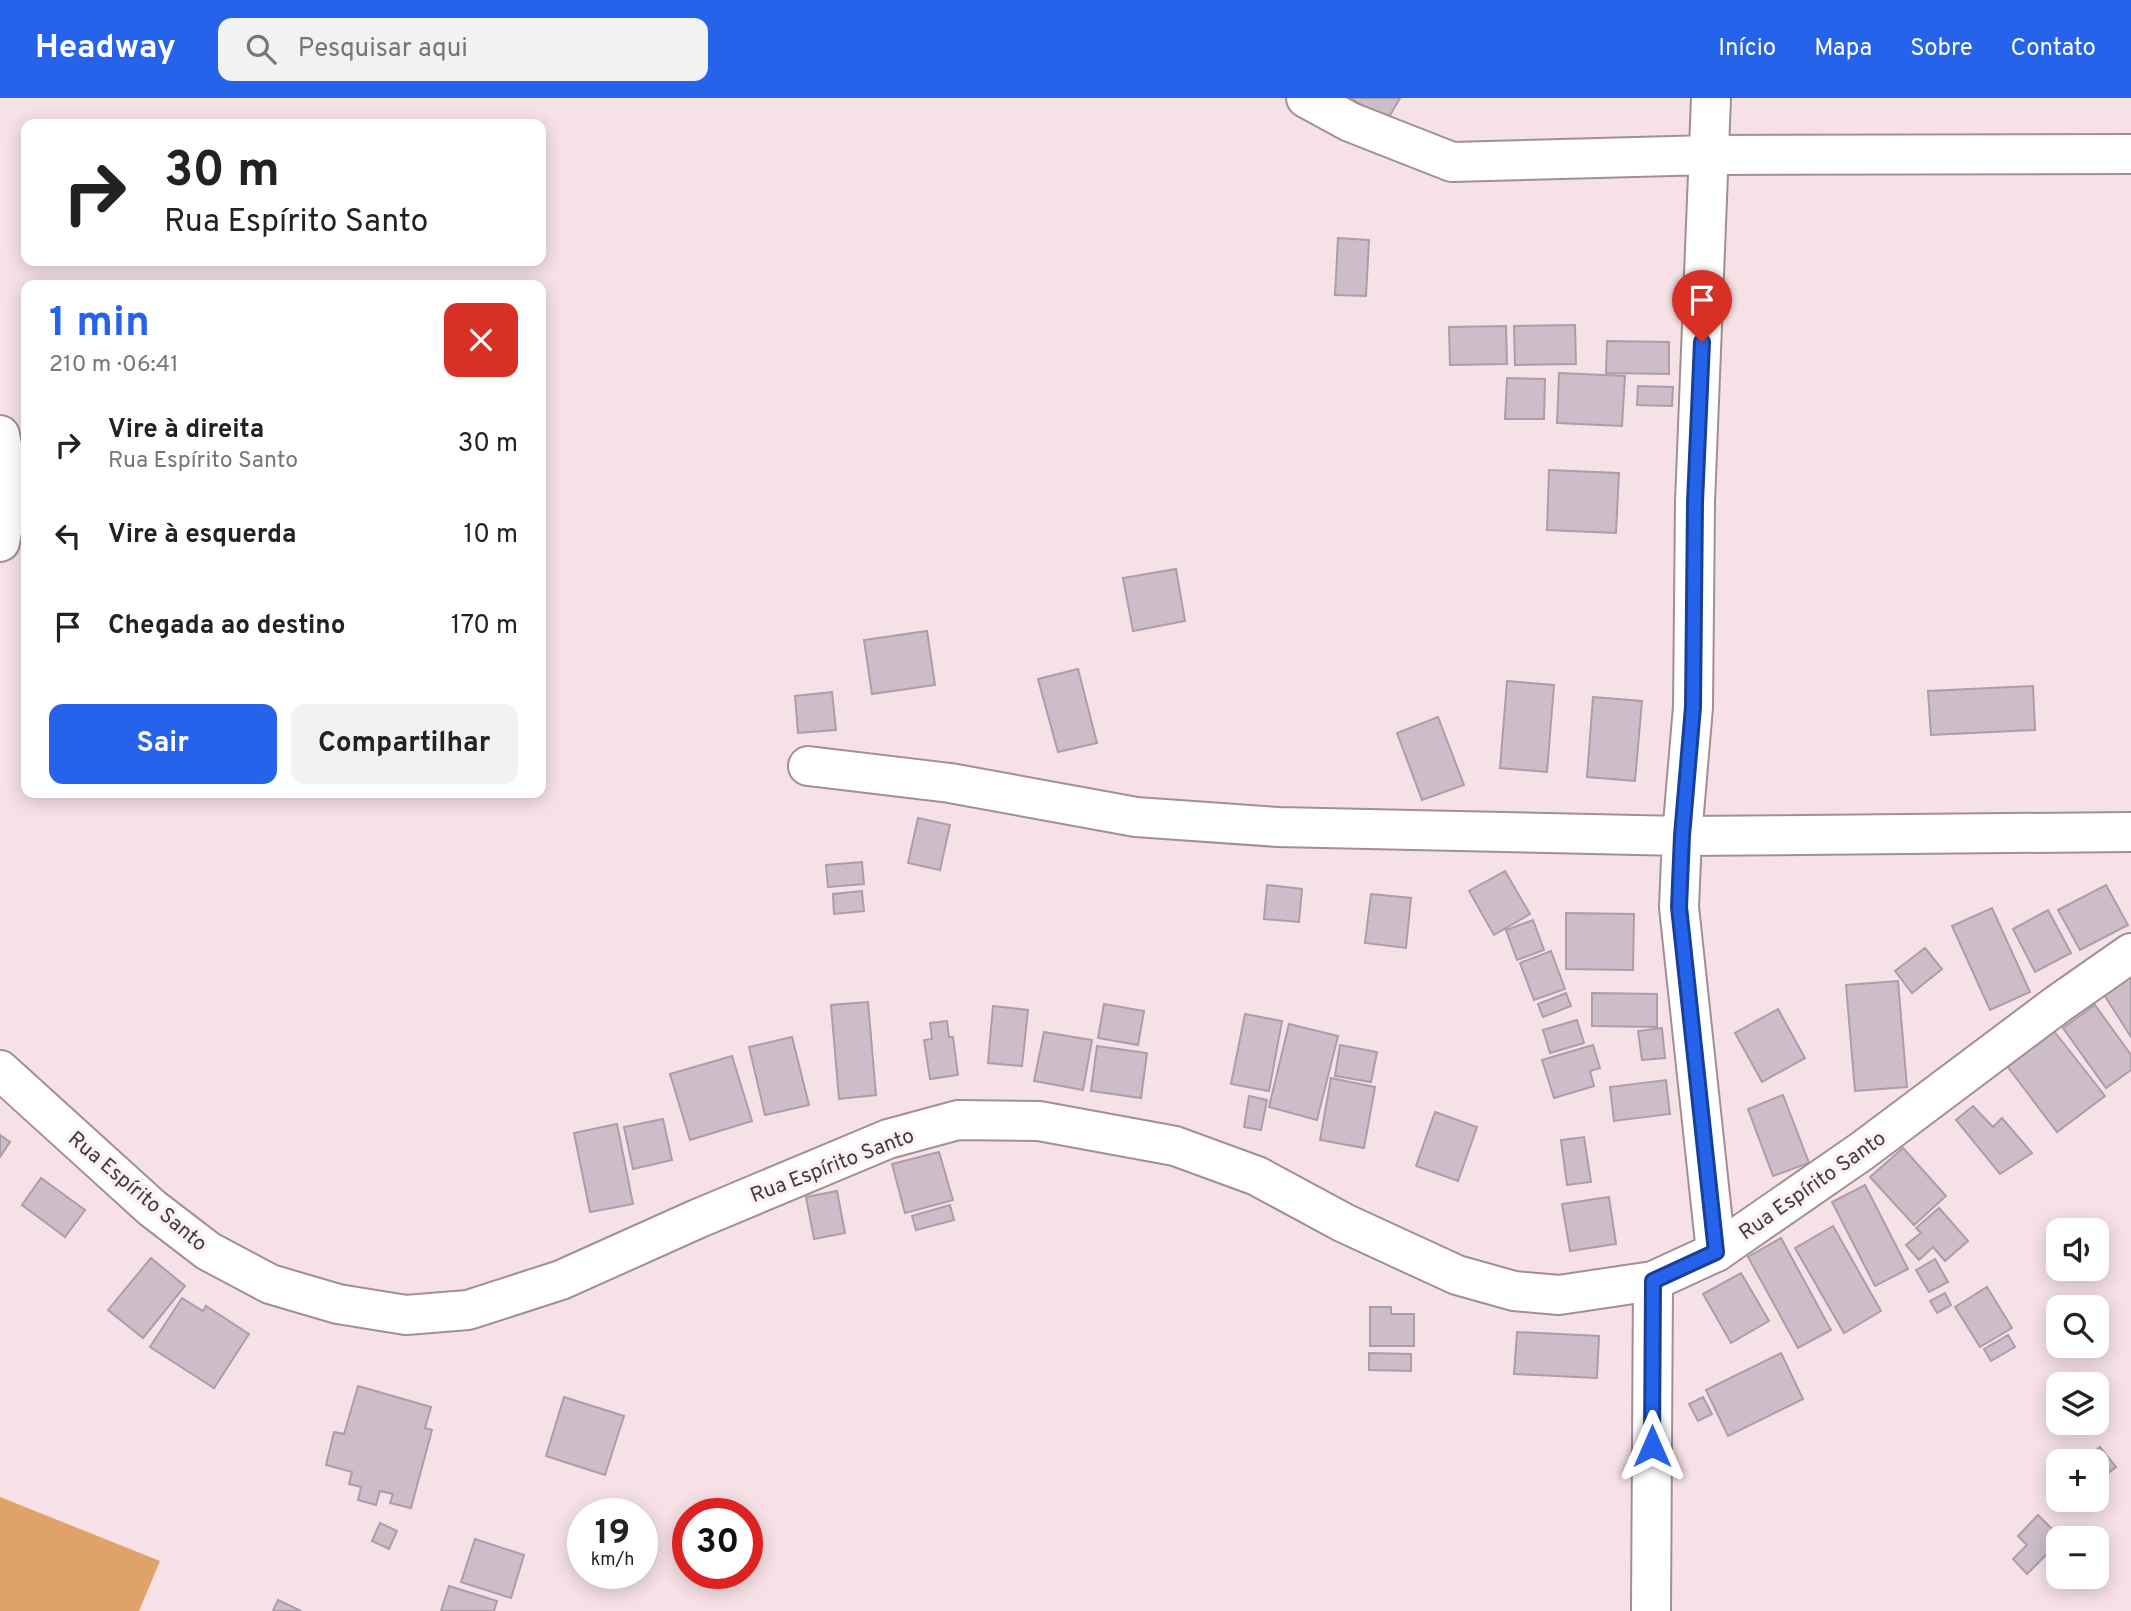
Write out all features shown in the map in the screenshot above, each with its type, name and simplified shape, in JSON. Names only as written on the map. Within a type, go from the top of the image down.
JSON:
[{"type":"street","points":[[1306,98],[1350,122],[1452,162],[1710,155],[2131,154]]},
{"type":"street","points":[[1711,98],[1695,502],[1693,707],[1679,907],[1716,1252]]},
{"type":"street","points":[[0,435],[10,487],[0,542]]},
{"type":"street","points":[[808,766],[950,783],[1149,818],[1278,828],[1682,836],[2131,832]]},
{"type":"street","name":"Rua Espírito Santo","points":[[0,1070],[152,1208],[208,1251],[270,1284],[338,1304],[406,1315],[468,1310],[561,1280],[697,1219],[888,1139],[958,1120],[1039,1122],[1175,1146],[1257,1175],[1365,1234],[1457,1275],[1514,1291],[1559,1295],[1653,1281],[1716,1252],[1862,1152],[2131,953]]},
{"type":"street","points":[[1651,1611],[1653,1281]]},
{"type":"shaded area","points":[[0,1497],[160,1561],[139,1611],[0,1611]]},
{"type":"building","points":[[1349,98],[1400,98],[1388,119]]},
{"type":"building","points":[[1338,238],[1369,240],[1366,296],[1335,295]]},
{"type":"building","points":[[1575,325],[1576,364],[1515,365],[1514,326]]},
{"type":"building","points":[[1506,326],[1507,364],[1450,365],[1449,327]]},
{"type":"building","points":[[1607,341],[1669,342],[1669,374],[1606,373]]},
{"type":"building","points":[[1559,373],[1625,376],[1622,426],[1557,423]]},
{"type":"building","points":[[1507,378],[1545,379],[1544,419],[1505,419]]},
{"type":"building","points":[[1638,386],[1673,387],[1672,406],[1637,405]]},
{"type":"building","points":[[1549,470],[1619,473],[1616,533],[1547,530]]},
{"type":"building","points":[[1176,569],[1185,621],[1133,631],[1123,578]]},
{"type":"building","points":[[927,631],[935,685],[872,694],[864,640]]},
{"type":"building","points":[[1078,669],[1097,743],[1058,752],[1038,679]]},
{"type":"building","points":[[1507,681],[1554,685],[1547,772],[1500,768]]},
{"type":"building","points":[[2033,686],[2035,730],[1931,735],[1928,691]]},
{"type":"building","points":[[832,692],[836,730],[798,733],[795,696]]},
{"type":"building","points":[[1593,697],[1642,701],[1635,781],[1587,777]]},
{"type":"building","points":[[1438,717],[1464,785],[1422,800],[1397,733]]},
{"type":"building","points":[[918,818],[950,825],[940,870],[908,863]]},
{"type":"building","points":[[862,862],[864,884],[828,887],[826,865]]},
{"type":"building","points":[[1505,871],[1530,914],[1494,935],[1469,891]]},
{"type":"building","points":[[1267,885],[1302,889],[1299,922],[1264,919]]},
{"type":"building","points":[[2106,885],[2128,925],[2080,950],[2058,910]]},
{"type":"building","points":[[862,891],[864,911],[834,914],[833,894]]},
{"type":"building","points":[[1371,894],[1411,898],[1406,948],[1365,943]]},
{"type":"building","points":[[1992,908],[2030,992],[1990,1010],[1952,926]]},
{"type":"building","points":[[2048,910],[2071,953],[2035,972],[2013,929]]},
{"type":"building","points":[[1566,913],[1634,914],[1633,970],[1566,969]]},
{"type":"building","points":[[1533,920],[1544,950],[1517,960],[1506,930]]},
{"type":"building","points":[[1925,948],[1942,969],[1912,993],[1895,971]]},
{"type":"building","points":[[1551,951],[1565,989],[1534,1000],[1520,963]]},
{"type":"building","points":[[2131,975],[2131,1037],[2103,993]]},
{"type":"building","points":[[1898,981],[1907,1087],[1855,1091],[1846,985]]},
{"type":"building","points":[[1566,993],[1571,1006],[1543,1017],[1538,1004]]},
{"type":"building","points":[[1592,993],[1657,994],[1657,1027],[1592,1026]]},
{"type":"building","points":[[868,1002],[876,1095],[839,1099],[831,1005]]},
{"type":"building","points":[[1104,1004],[1144,1011],[1138,1045],[1098,1038]]},
{"type":"building","points":[[2095,1005],[2131,1055],[2131,1070],[2106,1088],[2063,1028]]},
{"type":"building","points":[[993,1006],[1028,1010],[1022,1066],[988,1063]]},
{"type":"building","points":[[1778,1009],[1805,1058],[1762,1082],[1735,1033]]},
{"type":"building","points":[[1245,1014],[1282,1021],[1269,1091],[1231,1084]]},
{"type":"building","points":[[1577,1020],[1584,1043],[1550,1053],[1543,1030]]},
{"type":"building","points":[[947,1021],[949,1037],[953,1037],[958,1075],[930,1079],[924,1040],[932,1039],[930,1023]]},
{"type":"building","points":[[1289,1024],[1338,1036],[1317,1120],[1269,1107]]},
{"type":"building","points":[[1662,1028],[1665,1058],[1642,1060],[1638,1031]]},
{"type":"building","points":[[2054,1031],[2105,1096],[2057,1132],[2007,1066]]},
{"type":"building","points":[[1044,1032],[1092,1040],[1083,1090],[1034,1081]]},
{"type":"building","points":[[792,1037],[809,1105],[765,1115],[749,1047]]},
{"type":"building","points":[[1340,1045],[1377,1052],[1371,1082],[1335,1076]]},
{"type":"building","points":[[1593,1045],[1600,1068],[1590,1071],[1594,1086],[1554,1098],[1542,1060]]},
{"type":"building","points":[[1097,1046],[1147,1053],[1141,1098],[1091,1091]]},
{"type":"building","points":[[732,1056],[752,1121],[690,1140],[670,1074]]},
{"type":"building","points":[[1331,1078],[1375,1087],[1364,1148],[1320,1140]]},
{"type":"building","points":[[1666,1080],[1670,1114],[1614,1121],[1610,1087]]},
{"type":"building","points":[[1783,1095],[1809,1163],[1773,1176],[1748,1109]]},
{"type":"building","points":[[1249,1096],[1267,1100],[1261,1130],[1244,1127]]},
{"type":"building","points":[[1973,1106],[1993,1127],[2002,1118],[2032,1153],[2000,1174],[1956,1120]]},
{"type":"building","points":[[1435,1112],[1477,1127],[1458,1181],[1416,1166]]},
{"type":"building","points":[[663,1119],[672,1160],[633,1169],[624,1127]]},
{"type":"building","points":[[617,1124],[633,1204],[590,1212],[574,1133]]},
{"type":"building","points":[[0,1135],[10,1142],[0,1157]]},
{"type":"building","points":[[1584,1137],[1591,1182],[1567,1185],[1561,1140]]},
{"type":"building","points":[[1903,1148],[1946,1196],[1914,1225],[1870,1177]]},
{"type":"building","points":[[939,1152],[953,1200],[905,1213],[892,1164]]},
{"type":"building","points":[[41,1178],[85,1210],[65,1237],[22,1205]]},
{"type":"building","points":[[1865,1185],[1908,1269],[1875,1286],[1832,1202]]},
{"type":"building","points":[[837,1191],[845,1233],[814,1239],[806,1197]]},
{"type":"building","points":[[1609,1197],[1616,1244],[1570,1251],[1562,1204]]},
{"type":"building","points":[[950,1205],[954,1220],[916,1230],[912,1216]]},
{"type":"building","points":[[1939,1208],[1968,1241],[1945,1261],[1933,1247],[1919,1260],[1906,1245],[1921,1233],[1916,1228]]},
{"type":"building","points":[[1833,1226],[1881,1311],[1844,1333],[1795,1248]]},
{"type":"building","points":[[1781,1238],[1831,1330],[1798,1348],[1748,1257]]},
{"type":"building","points":[[151,1258],[185,1286],[143,1338],[108,1310]]},
{"type":"building","points":[[1935,1259],[1948,1282],[1929,1292],[1916,1270]]},
{"type":"building","points":[[1741,1273],[1769,1321],[1731,1343],[1703,1294]]},
{"type":"building","points":[[1987,1287],[2012,1328],[1980,1347],[1955,1307]]},
{"type":"building","points":[[1945,1293],[1951,1305],[1937,1313],[1930,1301]]},
{"type":"building","points":[[182,1298],[203,1311],[206,1306],[249,1334],[214,1388],[150,1347]]},
{"type":"building","points":[[1370,1307],[1391,1307],[1391,1314],[1414,1314],[1414,1346],[1370,1346]]},
{"type":"building","points":[[1517,1332],[1599,1336],[1597,1378],[1514,1374]]},
{"type":"building","points":[[2008,1335],[2015,1347],[1991,1361],[1984,1349]]},
{"type":"building","points":[[1369,1353],[1411,1354],[1411,1371],[1369,1370]]},
{"type":"building","points":[[1781,1353],[1803,1399],[1728,1436],[1706,1390]]},
{"type":"building","points":[[358,1386],[431,1407],[425,1428],[432,1430],[411,1508],[390,1503],[393,1494],[380,1491],[376,1505],[358,1500],[361,1487],[349,1484],[352,1472],[326,1465],[334,1432],[344,1434]]},
{"type":"building","points":[[564,1397],[624,1416],[605,1475],[546,1456]]},
{"type":"building","points":[[1703,1397],[1712,1414],[1698,1421],[1689,1404]]},
{"type":"building","points":[[2109,1458],[2116,1467],[2109,1472]]},
{"type":"building","points":[[2038,1515],[2049,1526],[2046,1526],[2046,1555],[2027,1574],[2013,1559],[2027,1545],[2018,1536]]},
{"type":"building","points":[[380,1523],[397,1531],[389,1549],[372,1541]]},
{"type":"building","points":[[475,1539],[524,1555],[511,1598],[461,1582]]},
{"type":"building","points":[[449,1586],[497,1601],[494,1611],[441,1611]]},
{"type":"building","points":[[278,1600],[301,1611],[273,1611]]},
{"type":"route","points":[[1652,1446],[1653,1281],[1716,1252],[1679,907],[1693,707],[1695,502],[1702,342]]}]
